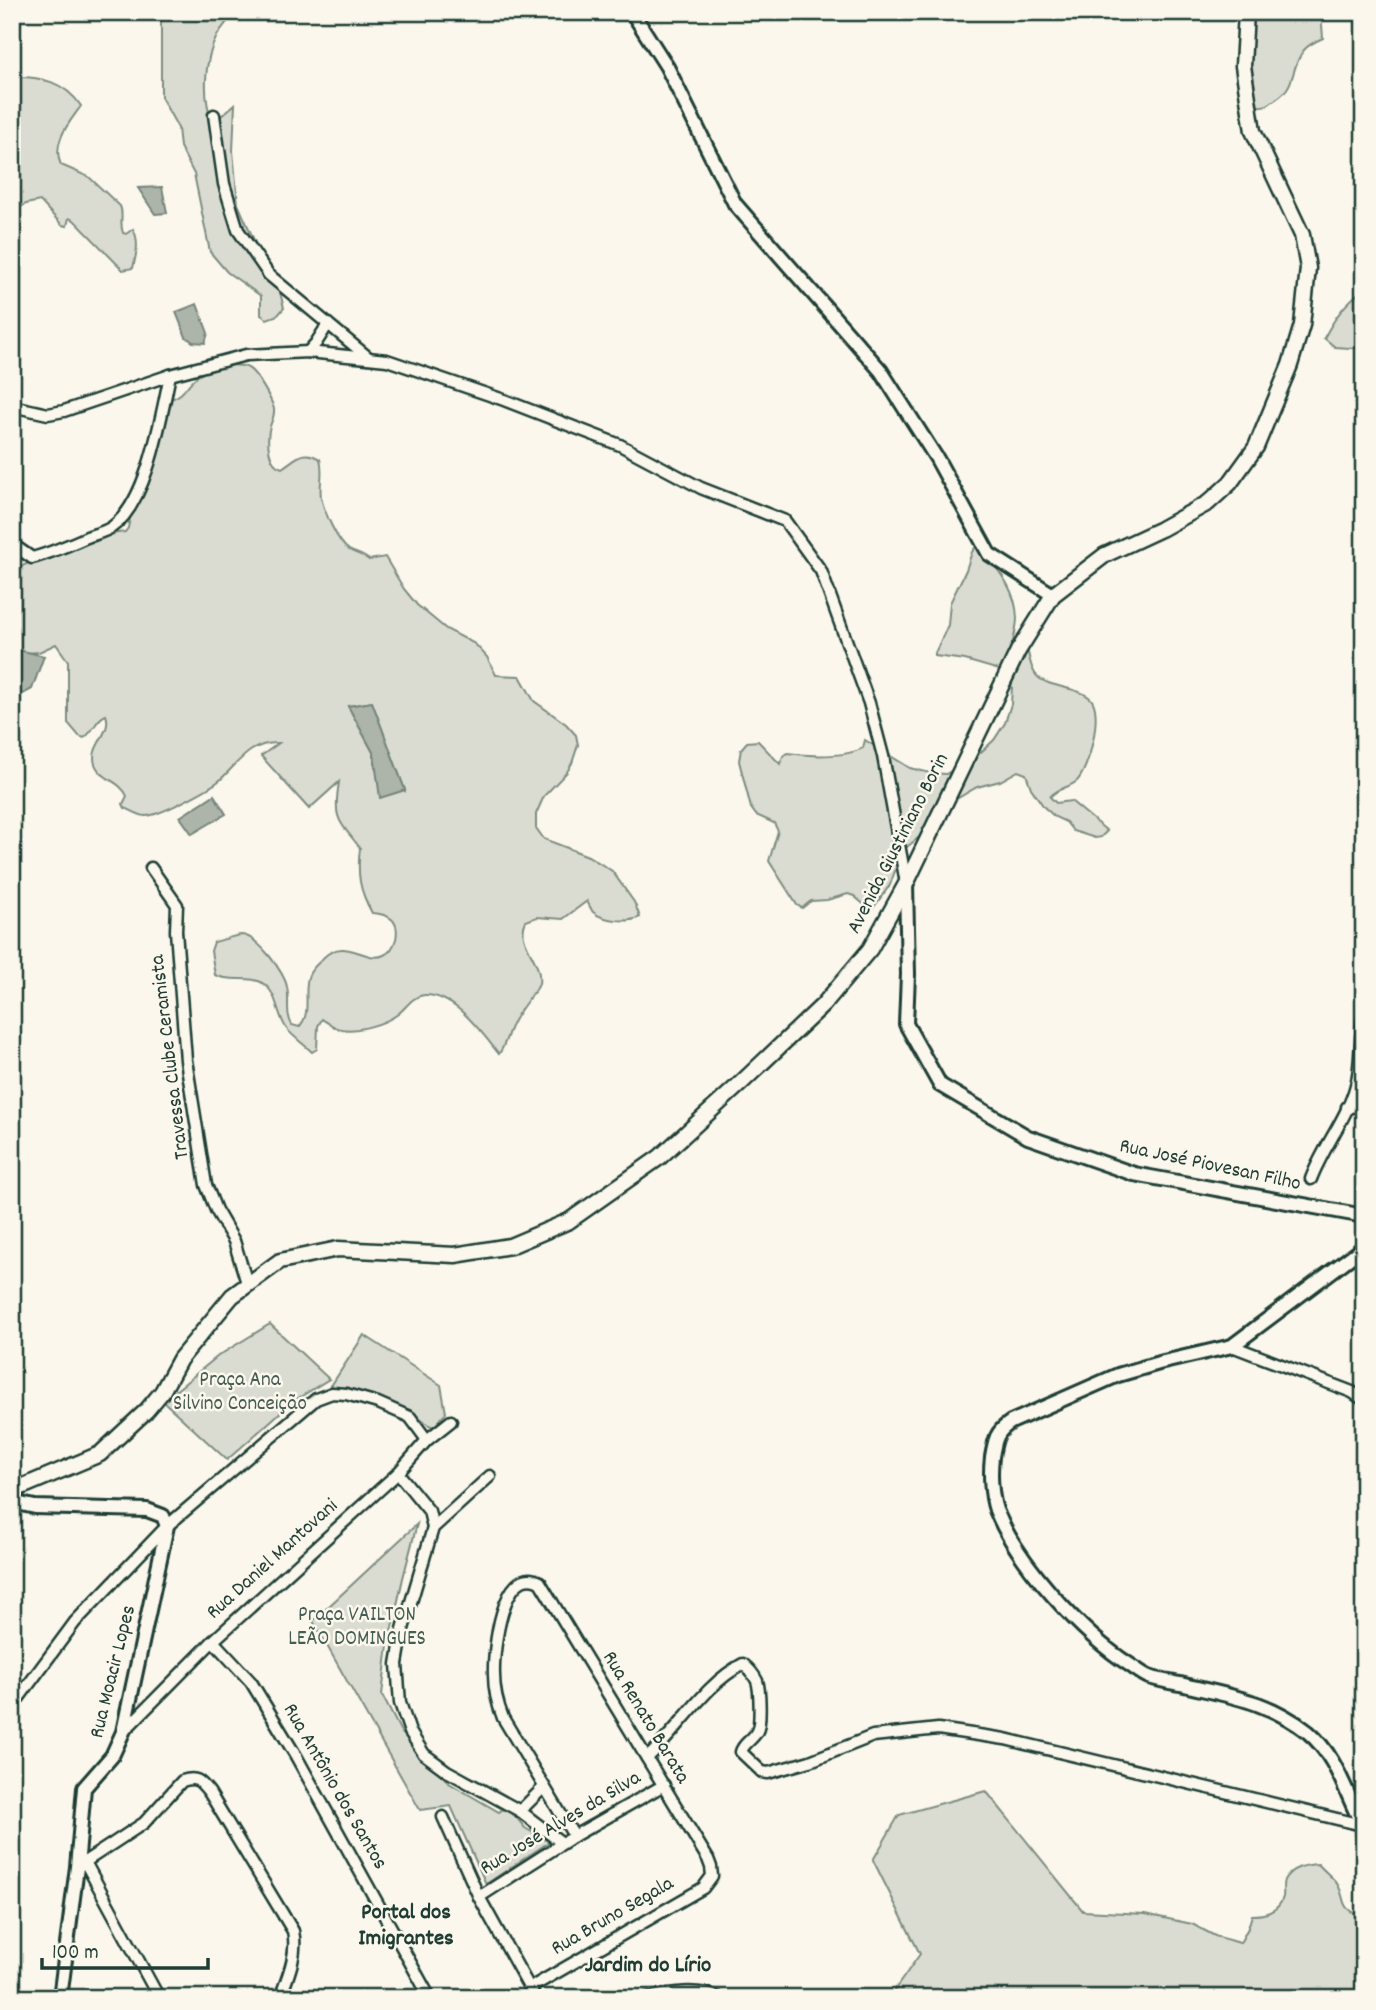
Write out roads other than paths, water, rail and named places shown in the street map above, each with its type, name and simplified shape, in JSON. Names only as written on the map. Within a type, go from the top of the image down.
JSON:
[{"type":"main road","name":"Avenida Giustiniano Borin","points":[[18,1489],[100,1454],[146,1411],[162,1392],[180,1359],[232,1296],[280,1261],[338,1250],[455,1255],[510,1246],[569,1221],[660,1157],[822,1005],[870,949],[906,884],[1018,651],[1053,595],[1105,555],[1208,503],[1230,483],[1256,447],[1290,365],[1302,324],[1308,268],[1302,235],[1253,131],[1243,66],[1246,12]]},
{"type":"street","points":[[632,12],[667,67],[735,204],[881,371],[937,459],[989,554],[1053,595]]},
{"type":"street","points":[[214,115],[224,184],[238,230],[269,275],[370,358]]},
{"type":"street","points":[[308,352],[328,324]]},
{"type":"street","points":[[12,406],[48,414],[64,411],[170,374],[246,355],[308,352],[387,360],[517,405],[620,445],[701,488],[785,521],[821,571],[869,703],[883,756],[906,884]]},
{"type":"street","points":[[12,544],[32,558],[110,528],[122,517],[132,505],[146,473],[170,374]]},
{"type":"street","name":"Travessa Clube Ceramista","points":[[151,868],[177,905],[176,931],[186,1060],[206,1185],[233,1241],[247,1283]]},
{"type":"street","name":"Rua José Piovesan Filho","points":[[906,884],[906,1024],[940,1085],[1028,1137],[1134,1174],[1364,1216]]},
{"type":"street","points":[[1311,1179],[1357,1082],[1364,1014]]},
{"type":"street","points":[[1357,1082],[1364,1092]]},
{"type":"street","points":[[1347,1107],[1364,1106]]},
{"type":"street","points":[[1363,1826],[1329,1755],[1309,1734],[1276,1711],[1251,1700],[1147,1676],[1114,1655],[1076,1621],[1032,1570],[1007,1533],[995,1507],[990,1468],[1000,1429],[1011,1422],[1118,1375],[1232,1346],[1364,1247]]},
{"type":"street","points":[[1232,1346],[1352,1392],[1364,1400]]},
{"type":"street","points":[[12,1707],[75,1622],[167,1525],[316,1399],[332,1393],[378,1403],[410,1416],[427,1440]]},
{"type":"street","name":"Rua Daniel Mantovani","points":[[123,1732],[213,1641],[398,1473],[427,1440],[452,1421]]},
{"type":"street","points":[[398,1473],[429,1511],[433,1528],[403,1629],[397,1664],[400,1703],[410,1732],[424,1754],[447,1771],[520,1811],[562,1843]]},
{"type":"street","points":[[433,1528],[490,1476]]},
{"type":"street","points":[[18,1489],[35,1507]]},
{"type":"street","points":[[12,1502],[35,1507],[147,1510],[163,1516],[167,1525]]},
{"type":"street","name":"Rua Moacir Lopes","points":[[60,1998],[81,1865],[84,1788],[112,1756],[123,1732],[167,1525]]},
{"type":"street","name":"Rua Renato Barata","points":[[544,1787],[503,1718],[496,1699],[494,1675],[495,1648],[501,1617],[509,1595],[517,1583],[533,1578],[540,1582],[664,1785],[708,1860],[712,1876]]},
{"type":"street","name":"Rua Antônio dos Santos","points":[[213,1641],[251,1682],[430,1998]]},
{"type":"street","points":[[647,1758],[705,1695],[743,1664],[758,1684],[759,1722],[756,1734],[742,1747],[741,1752],[762,1772],[768,1773],[810,1761],[873,1736],[938,1729],[1005,1739],[1363,1826]]},
{"type":"street","points":[[159,1998],[81,1865],[144,1823],[182,1781],[191,1779],[200,1781],[209,1792],[293,1931],[296,1944],[293,1960],[280,1998]]},
{"type":"street","name":"Rua José Alves da Silva","points":[[478,1897],[562,1843],[664,1785]]},
{"type":"street","points":[[520,1811],[544,1787],[574,1836]]},
{"type":"street","points":[[443,1817],[478,1897],[532,1993]]},
{"type":"street","name":"Rua Bruno Segala","points":[[532,1993],[703,1888],[712,1876]]},
{"type":"street","points":[[647,1998],[690,1992],[719,1998]]},
{"type":"district","name":"Portal dos Imigrantes","points":[[406,1926]]},
{"type":"district","name":"Jardim do Lírio","points":[[648,1966]]},
{"type":"park label","name":"Praça Ana Silvino Conceição","points":[[240,1393]]},
{"type":"park label","name":"Praça VAILTON LEÃO DOMINGUES","points":[[357,1628]]}]
